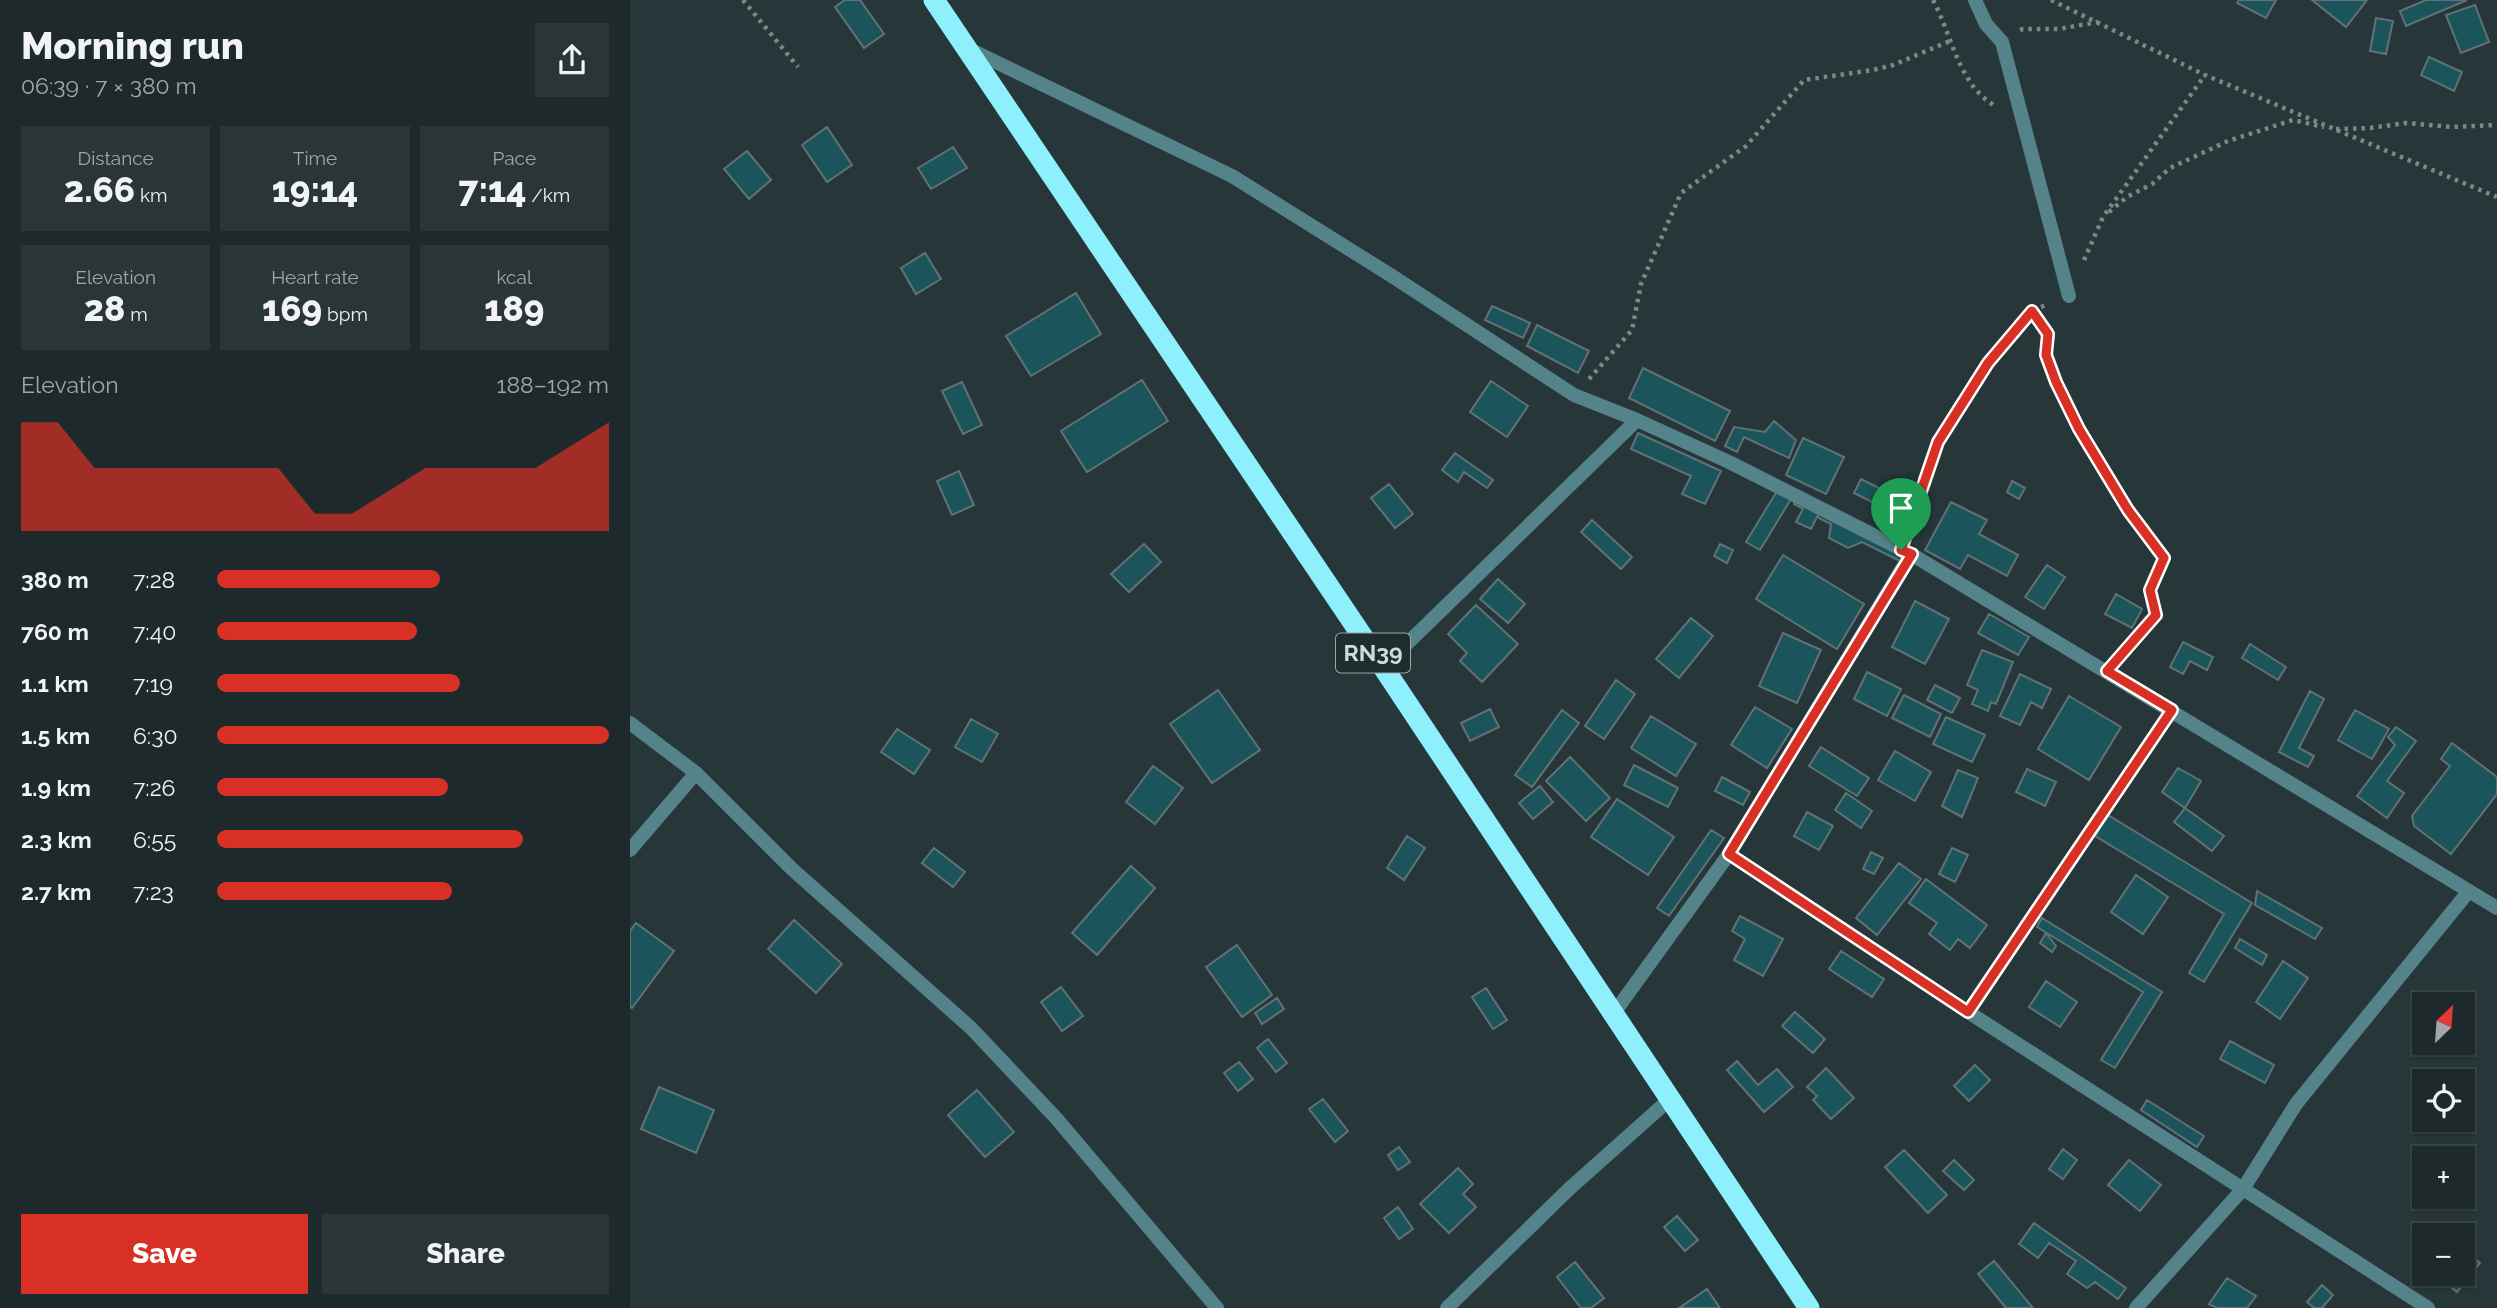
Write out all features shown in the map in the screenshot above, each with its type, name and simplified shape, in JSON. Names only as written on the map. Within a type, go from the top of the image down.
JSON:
[{"type":"highway","name":"RN39","points":[[934,0],[1383,667],[1809,1308]]},
{"type":"street","points":[[1975,0],[1986,24],[2002,42],[2069,296]]},
{"type":"street","points":[[968,48],[1232,176],[1574,395],[1637,420],[1729,463],[1906,552],[2497,908]]},
{"type":"street","points":[[1383,667],[1637,420]]},
{"type":"street","points":[[1614,1013],[1729,854],[1906,552]]},
{"type":"street","points":[[1968,1012],[2172,710]]},
{"type":"street","points":[[630,723],[696,773],[792,869],[971,1028],[1056,1118],[1217,1308]]},
{"type":"street","points":[[630,850],[696,773]]},
{"type":"street","points":[[1729,854],[1968,1012],[2428,1308]]},
{"type":"street","points":[[2136,1308],[2244,1189],[2296,1104],[2469,891]]},
{"type":"street","points":[[1447,1308],[1569,1189],[1670,1099]]},
{"type":"path","points":[[743,0],[798,67]]},
{"type":"path","points":[[1933,0],[1967,76],[1985,100],[2024,124]]},
{"type":"path","points":[[2051,0],[2205,75],[2497,197]]},
{"type":"path","points":[[2002,42],[2023,29],[2059,29],[2098,22]]},
{"type":"path","points":[[1574,395],[1632,330],[1641,284],[1681,193],[1746,146],[1804,80],[1893,65],[1950,41]]},
{"type":"path","points":[[1906,552],[1938,442],[1988,363],[2032,311],[2069,296],[2103,217],[2205,75]]},
{"type":"path","points":[[2103,217],[2127,197],[2152,184],[2169,168],[2228,141],[2293,120],[2335,129],[2406,123],[2451,127],[2497,125]]},
{"type":"path","points":[[2032,311],[2048,334],[2046,355],[2079,429],[2128,510],[2164,558],[2150,590],[2156,615],[2107,671]]},
{"type":"building","points":[[845,0],[860,0],[884,34],[864,48],[835,7]]},
{"type":"building","points":[[2239,0],[2276,0],[2266,18],[2237,3]]},
{"type":"building","points":[[2312,0],[2367,0],[2346,27]]},
{"type":"building","points":[[2426,0],[2467,0],[2406,26],[2400,11]]},
{"type":"building","points":[[2475,5],[2489,42],[2461,53],[2446,15]]},
{"type":"building","points":[[2376,18],[2393,21],[2386,54],[2370,51]]},
{"type":"building","points":[[2429,57],[2462,72],[2454,91],[2421,75]]},
{"type":"building","points":[[827,127],[852,165],[827,182],[802,145]]},
{"type":"building","points":[[953,147],[967,168],[931,189],[918,168]]},
{"type":"building","points":[[747,151],[771,180],[749,199],[724,169]]},
{"type":"building","points":[[925,253],[941,279],[916,294],[901,268]]},
{"type":"building","points":[[1076,293],[1101,334],[1031,376],[1006,336]]},
{"type":"building","points":[[1492,306],[1530,323],[1523,338],[1485,320]]},
{"type":"building","points":[[1537,325],[1589,351],[1578,373],[1527,346]]},
{"type":"building","points":[[1643,368],[1730,411],[1715,441],[1629,398]]},
{"type":"building","points":[[1142,380],[1168,421],[1087,472],[1061,431]]},
{"type":"building","points":[[1491,381],[1528,406],[1507,437],[1470,412]]},
{"type":"building","points":[[962,382],[982,425],[963,434],[942,391]]},
{"type":"building","points":[[1774,421],[1796,440],[1789,458],[1744,437],[1737,452],[1725,446],[1734,427],[1765,432]]},
{"type":"building","points":[[1638,433],[1721,471],[1705,504],[1682,494],[1691,476],[1631,449]]},
{"type":"building","points":[[1803,438],[1844,457],[1826,494],[1786,475]]},
{"type":"building","points":[[1455,453],[1493,480],[1487,488],[1464,472],[1458,482],[1442,470]]},
{"type":"building","points":[[959,471],[974,505],[952,515],[937,481]]},
{"type":"building","points":[[1861,479],[1889,493],[1882,507],[1854,493]]},
{"type":"building","points":[[2012,481],[2025,488],[2019,499],[2007,492]]},
{"type":"building","points":[[1389,484],[1413,514],[1395,528],[1371,498]]},
{"type":"building","points":[[1777,491],[1791,499],[1760,550],[1746,542]]},
{"type":"building","points":[[1796,499],[1820,511],[1811,529],[1796,522],[1803,509],[1794,504]]},
{"type":"building","points":[[1951,502],[1987,520],[1979,534],[2018,555],[2007,576],[1968,555],[1960,569],[1925,550]]},
{"type":"building","points":[[1820,511],[1908,555],[1904,563],[1862,542],[1848,548],[1829,538],[1831,524],[1817,517]]},
{"type":"building","points":[[1592,520],[1632,557],[1621,569],[1581,532]]},
{"type":"building","points":[[1144,544],[1161,562],[1129,592],[1111,574]]},
{"type":"building","points":[[1720,544],[1733,550],[1727,563],[1714,556]]},
{"type":"building","points":[[1783,555],[1864,604],[1837,649],[1756,599]]},
{"type":"building","points":[[2047,565],[2065,577],[2044,609],[2025,597]]},
{"type":"building","points":[[1498,579],[1525,604],[1508,623],[1480,599]]},
{"type":"building","points":[[2116,594],[2142,609],[2132,628],[2105,614]]},
{"type":"building","points":[[1915,601],[1949,619],[1925,664],[1892,647]]},
{"type":"building","points":[[1476,605],[1518,644],[1482,682],[1460,661],[1467,653],[1448,634]]},
{"type":"building","points":[[1989,614],[2029,637],[2018,655],[1978,633]]},
{"type":"building","points":[[1691,618],[1713,636],[1679,678],[1656,659]]},
{"type":"building","points":[[1783,633],[1821,650],[1797,703],[1759,686]]},
{"type":"building","points":[[2183,642],[2213,657],[2207,670],[2190,661],[2183,674],[2170,667]]},
{"type":"building","points":[[2250,644],[2286,667],[2278,680],[2242,658]]},
{"type":"building","points":[[1982,650],[2013,662],[1996,704],[1991,702],[1988,711],[1972,704],[1978,690],[1967,685]]},
{"type":"building","points":[[1867,672],[1901,689],[1887,716],[1854,699]]},
{"type":"building","points":[[2020,674],[2051,689],[2042,708],[2031,702],[2020,725],[2000,716]]},
{"type":"building","points":[[1616,680],[1635,694],[1604,739],[1585,726]]},
{"type":"building","points":[[1935,685],[1960,698],[1952,713],[1927,700]]},
{"type":"building","points":[[1218,690],[1260,750],[1212,783],[1170,724]]},
{"type":"building","points":[[2310,691],[2324,699],[2299,748],[2314,756],[2308,767],[2279,752]]},
{"type":"building","points":[[1904,695],[1941,714],[1930,737],[1892,718]]},
{"type":"building","points":[[2069,696],[2121,727],[2089,780],[2038,749]]},
{"type":"building","points":[[1755,707],[1792,729],[1767,768],[1731,745]]},
{"type":"building","points":[[1490,709],[1499,727],[1470,741],[1461,723]]},
{"type":"building","points":[[1562,710],[1579,723],[1532,787],[1515,775]]},
{"type":"building","points":[[2355,710],[2389,729],[2372,759],[2338,740]]},
{"type":"building","points":[[1651,716],[1696,744],[1676,776],[1631,748]]},
{"type":"building","points":[[1946,717],[1985,735],[1972,762],[1933,744]]},
{"type":"building","points":[[971,719],[998,734],[982,762],[955,747]]},
{"type":"building","points":[[2396,727],[2416,741],[2387,781],[2404,793],[2387,818],[2357,796],[2395,745],[2388,737]]},
{"type":"building","points":[[897,729],[930,750],[914,774],[881,752]]},
{"type":"building","points":[[2452,743],[2497,777],[2497,794],[2451,854],[2414,826],[2412,816],[2450,766],[2441,759]]},
{"type":"building","points":[[1821,747],[1869,778],[1857,796],[1809,766]]},
{"type":"building","points":[[1895,751],[1931,772],[1915,801],[1878,780]]},
{"type":"building","points":[[1570,757],[1610,798],[1586,821],[1546,781]]},
{"type":"building","points":[[1634,765],[1678,788],[1668,807],[1624,785]]},
{"type":"building","points":[[1153,766],[1183,788],[1155,824],[1126,802]]},
{"type":"building","points":[[2178,768],[2201,781],[2185,808],[2162,792]]},
{"type":"building","points":[[2027,769],[2056,782],[2045,806],[2016,792]]},
{"type":"building","points":[[1958,770],[1978,778],[1962,817],[1942,806]]},
{"type":"building","points":[[1722,777],[1750,792],[1743,805],[1715,791]]},
{"type":"building","points":[[1540,786],[1553,802],[1533,819],[1519,803]]},
{"type":"building","points":[[1846,793],[1872,811],[1861,828],[1835,810]]},
{"type":"building","points":[[1617,799],[1674,837],[1648,875],[1591,837]]},
{"type":"building","points":[[2185,808],[2224,836],[2212,851],[2174,822]]},
{"type":"building","points":[[1807,812],[1833,826],[1819,850],[1794,836]]},
{"type":"building","points":[[2108,815],[2252,903],[2204,982],[2189,973],[2224,914],[2095,836]]},
{"type":"building","points":[[1711,830],[1724,838],[1669,916],[1657,908]]},
{"type":"building","points":[[1407,836],[1425,848],[1404,880],[1387,868]]},
{"type":"building","points":[[934,848],[965,872],[953,887],[922,863]]},
{"type":"building","points":[[1952,848],[1968,855],[1955,882],[1939,874]]},
{"type":"building","points":[[1871,852],[1883,858],[1874,874],[1863,869]]},
{"type":"building","points":[[1899,863],[1921,879],[1877,935],[1856,918]]},
{"type":"building","points":[[1131,866],[1155,888],[1097,955],[1072,933]]},
{"type":"building","points":[[2136,875],[2168,897],[2143,934],[2111,912]]},
{"type":"building","points":[[1926,879],[1987,925],[1970,948],[1958,939],[1950,950],[1929,934],[1937,923],[1909,903]]},
{"type":"building","points":[[2257,891],[2322,928],[2315,939],[2255,905]]},
{"type":"building","points":[[1740,916],[1783,939],[1763,976],[1734,960],[1745,939],[1732,931]]},
{"type":"building","points":[[2042,918],[2162,992],[2115,1068],[2101,1060],[2143,992],[2037,927]]},
{"type":"building","points":[[794,920],[842,964],[816,993],[768,949]]},
{"type":"building","points":[[636,923],[674,951],[632,1008],[630,931]]},
{"type":"building","points":[[2046,933],[2056,946],[2052,952],[2040,943]]},
{"type":"building","points":[[2240,939],[2267,955],[2262,965],[2235,948]]},
{"type":"building","points":[[1237,945],[1272,995],[1242,1017],[1206,967]]},
{"type":"building","points":[[1841,951],[1884,979],[1872,997],[1829,969]]},
{"type":"building","points":[[2283,961],[2308,978],[2280,1019],[2256,1002]]},
{"type":"building","points":[[2046,981],[2077,1002],[2060,1027],[2029,1007]]},
{"type":"building","points":[[1061,987],[1083,1016],[1062,1031],[1041,1002]]},
{"type":"building","points":[[1486,988],[1507,1020],[1493,1029],[1472,997]]},
{"type":"building","points":[[1277,998],[1284,1009],[1262,1024],[1255,1013]]},
{"type":"building","points":[[1795,1012],[1825,1039],[1813,1053],[1782,1026]]},
{"type":"building","points":[[1268,1039],[1287,1063],[1276,1072],[1257,1048]]},
{"type":"building","points":[[2230,1041],[2274,1065],[2265,1083],[2220,1059]]},
{"type":"building","points":[[1737,1061],[1758,1085],[1777,1069],[1793,1087],[1764,1112],[1727,1070]]},
{"type":"building","points":[[1239,1062],[1253,1079],[1238,1091],[1224,1073]]},
{"type":"building","points":[[1975,1065],[1990,1080],[1969,1101],[1954,1086]]},
{"type":"building","points":[[1826,1068],[1854,1098],[1831,1119],[1813,1100],[1817,1096],[1807,1087]]},
{"type":"building","points":[[659,1087],[714,1110],[696,1153],[641,1129]]},
{"type":"building","points":[[977,1090],[1014,1132],[985,1157],[948,1115]]},
{"type":"building","points":[[1323,1099],[1348,1131],[1335,1142],[1309,1109]]},
{"type":"building","points":[[2147,1100],[2204,1136],[2197,1147],[2141,1110]]},
{"type":"building","points":[[1399,1147],[1410,1162],[1398,1170],[1388,1155]]},
{"type":"building","points":[[2063,1149],[2077,1160],[2063,1179],[2049,1169]]},
{"type":"building","points":[[1904,1150],[1947,1195],[1928,1213],[1885,1167]]},
{"type":"building","points":[[1954,1160],[1974,1180],[1964,1190],[1943,1171]]},
{"type":"building","points":[[2129,1160],[2161,1185],[2140,1211],[2108,1185]]},
{"type":"building","points":[[1458,1168],[1473,1184],[1463,1194],[1476,1207],[1449,1233],[1420,1204]]},
{"type":"building","points":[[1398,1207],[1413,1229],[1399,1239],[1384,1218]]},
{"type":"building","points":[[1677,1216],[1698,1240],[1685,1251],[1664,1227]]},
{"type":"building","points":[[2034,1223],[2126,1288],[2118,1299],[2095,1282],[2087,1288],[2067,1274],[2076,1261],[2049,1243],[2038,1258],[2019,1244]]},
{"type":"building","points":[[1994,1261],[2033,1308],[2006,1308],[1978,1274]]},
{"type":"building","points":[[1575,1262],[1604,1298],[1591,1308],[1581,1308],[1557,1277]]},
{"type":"building","points":[[2227,1278],[2256,1296],[2247,1308],[2217,1308],[2209,1304]]},
{"type":"building","points":[[2322,1285],[2333,1295],[2322,1308],[2314,1308],[2307,1302]]},
{"type":"building","points":[[2450,1286],[2462,1286],[2457,1292]]},
{"type":"building","points":[[1707,1289],[1720,1308],[1679,1308]]},
{"type":"route","points":[[2032,311],[2048,334],[2046,355],[2079,429],[2128,510],[2164,558],[2150,590],[2156,615],[2107,671],[2172,710],[1968,1012],[1729,854],[1912,554],[1901,550],[1938,442],[1988,363],[2032,311]]}]
